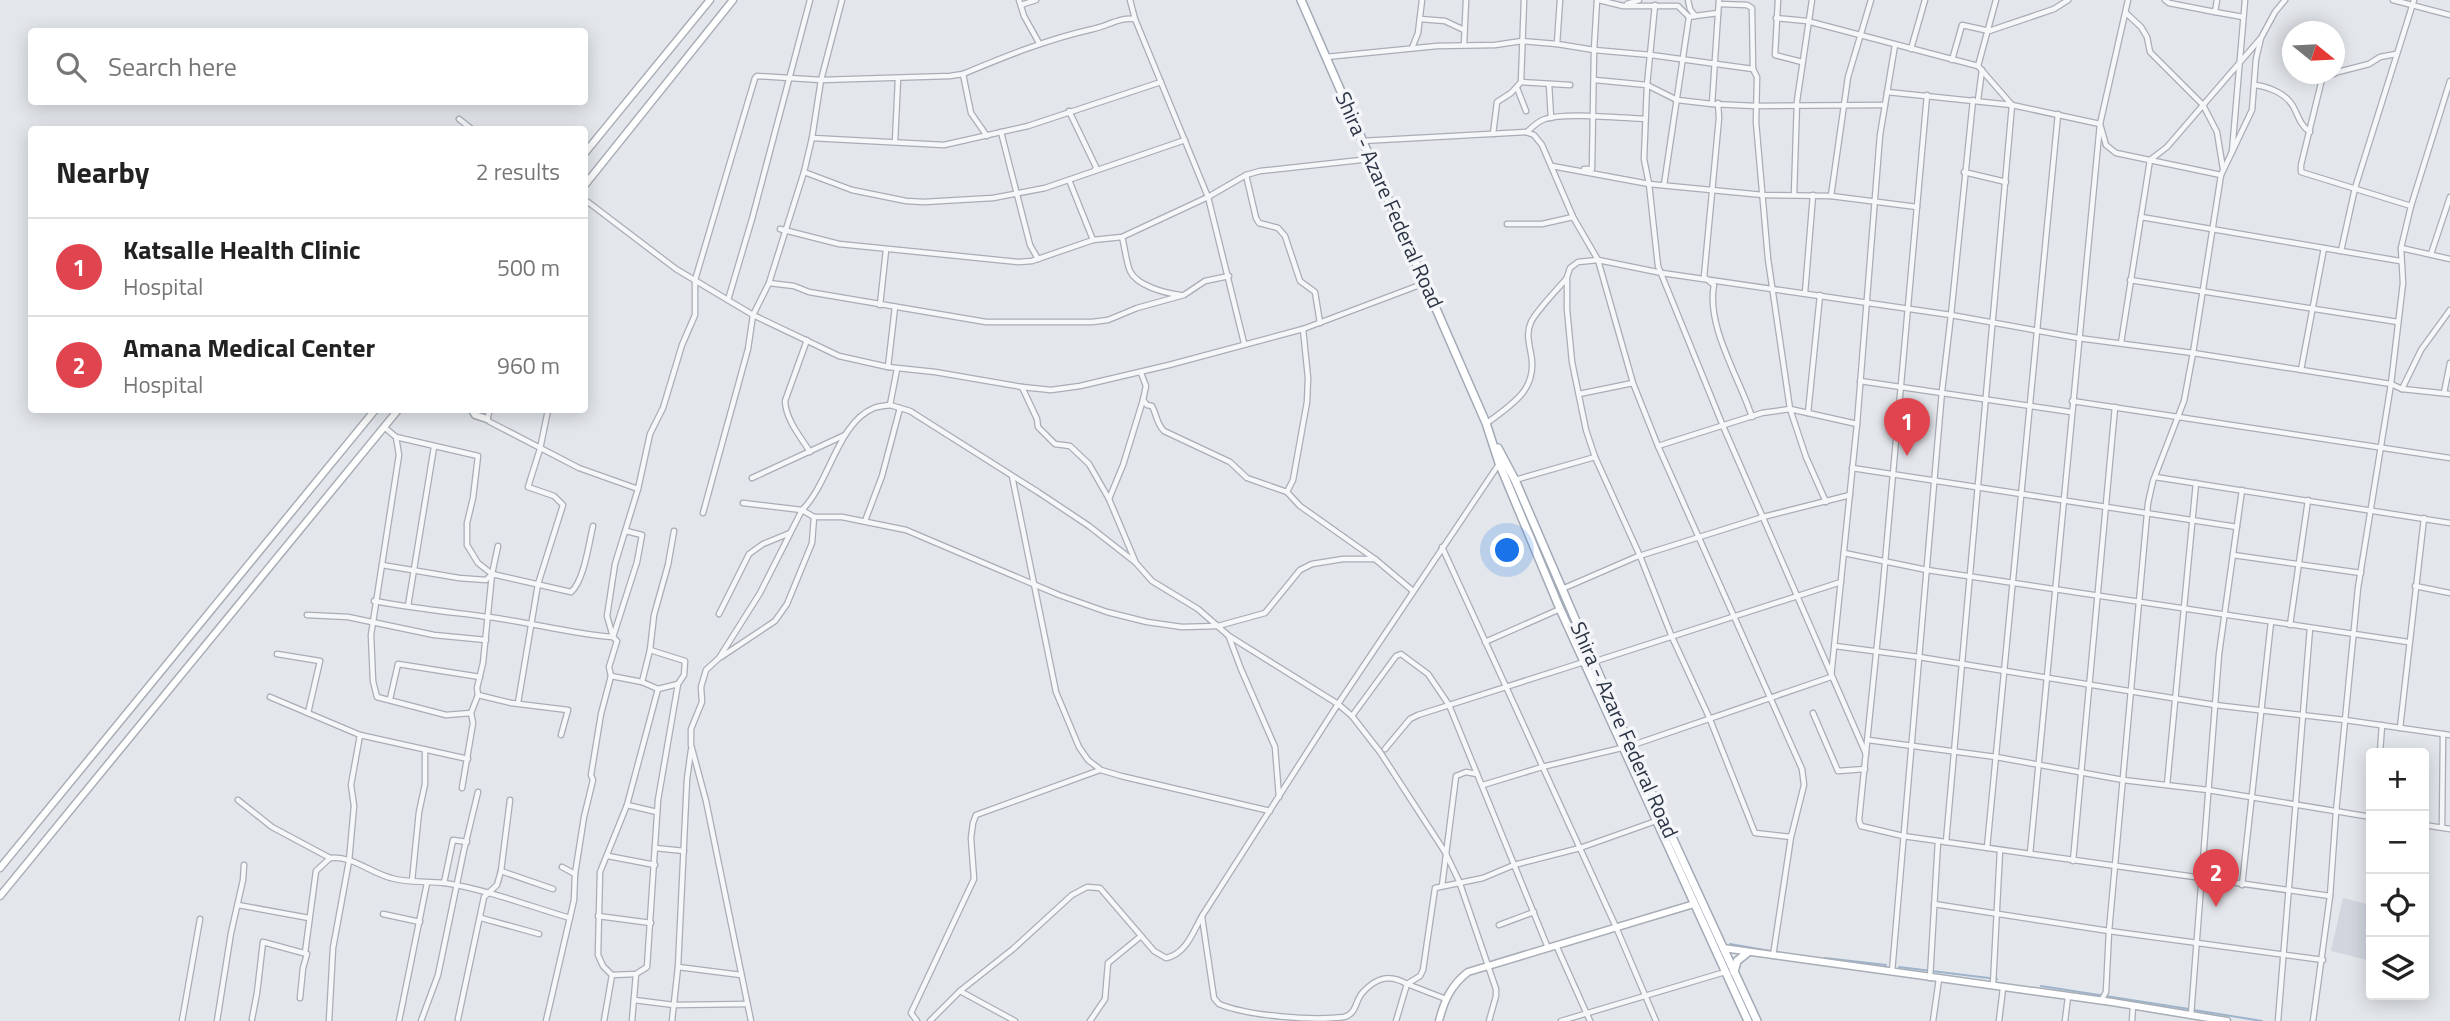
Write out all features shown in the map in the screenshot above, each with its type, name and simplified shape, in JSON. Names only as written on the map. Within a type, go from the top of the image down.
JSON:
[{"type":"main road","name":"Shira - Azare Federal Road","points":[[1301,0],[1486,423],[1499,463],[1560,609],[1723,948],[1748,1021]]},
{"type":"main road","name":"Shira - Azare Federal Road","points":[[1492,438],[1515,480],[1593,662],[1656,821],[1694,904],[1757,1021]]},
{"type":"main road","points":[[1730,972],[1737,961],[1747,953]]},
{"type":"street","points":[[588,149],[710,0]]},
{"type":"street","points":[[588,181],[733,0]]},
{"type":"street","points":[[728,300],[810,0]]},
{"type":"street","points":[[703,513],[748,349],[753,315],[769,283],[783,230],[804,172],[821,80],[842,0]]},
{"type":"street","points":[[1036,0],[1020,3],[1039,43]]},
{"type":"street","points":[[1130,0],[1135,19],[1208,197],[1244,343]]},
{"type":"street","points":[[1411,49],[1416,41],[1422,0]]},
{"type":"street","points":[[1464,45],[1466,0]]},
{"type":"street","points":[[1524,0],[1519,85],[1526,111]]},
{"type":"street","points":[[1557,44],[1560,0]]},
{"type":"street","points":[[1572,169],[1592,169],[1594,50],[1598,0],[1623,6],[1678,6],[1692,17],[1718,13]]},
{"type":"street","points":[[1623,6],[1639,0]]},
{"type":"street","points":[[1664,185],[1682,59],[1692,17],[1688,0]]},
{"type":"street","points":[[1778,0],[1775,55],[1802,62]]},
{"type":"street","points":[[1794,195],[1797,106],[1812,0]]},
{"type":"street","points":[[1831,196],[1848,77],[1871,0]]},
{"type":"street","points":[[1911,50],[1925,0]]},
{"type":"street","points":[[1892,973],[1942,391],[1964,172],[1980,68],[1996,0]]},
{"type":"street","points":[[1952,61],[1962,25],[1989,31],[2054,9],[2068,0]]},
{"type":"street","points":[[2030,854],[2100,124],[2128,0]]},
{"type":"street","points":[[2165,0],[2244,17]]},
{"type":"street","points":[[2215,12],[2217,0]]},
{"type":"street","points":[[2231,155],[2245,0]]},
{"type":"street","points":[[2120,343],[2150,160],[2167,147],[2238,66],[2261,38],[2285,0]]},
{"type":"street","points":[[2393,0],[2414,2],[2450,15]]},
{"type":"street","points":[[1703,277],[1719,118],[1715,104],[1714,65],[1719,2],[1744,3],[1752,8],[1753,69],[1757,77],[1756,122],[1772,288],[1790,409],[1806,457],[1826,502]]},
{"type":"street","points":[[2340,251],[2355,188],[2414,2]]},
{"type":"street","points":[[1656,5],[1647,85],[1644,159],[1656,257],[1723,426],[1867,755]]},
{"type":"street","points":[[2103,997],[2147,514],[2155,477],[2184,401],[2222,173],[2217,132],[2203,105],[2150,52],[2147,37],[2141,27],[2125,13]]},
{"type":"street","points":[[547,1021],[574,900],[575,874],[593,780],[591,775],[601,714],[611,676],[609,667],[617,641],[613,638],[607,616],[615,564],[639,489],[650,434],[663,408],[682,345],[695,315],[695,280],[755,78],[898,79],[963,74],[1039,43],[1095,29],[1125,18],[1135,19]]},
{"type":"street","points":[[1776,18],[1807,21],[1980,68],[2012,104],[1946,842]]},
{"type":"street","points":[[1420,19],[1445,21],[1464,30]]},
{"type":"street","points":[[2222,173],[2252,110],[2256,59],[2261,38]]},
{"type":"street","points":[[1326,57],[1522,41],[1753,69]]},
{"type":"street","points":[[1831,677],[1857,424],[1875,202],[1885,105],[1895,46]]},
{"type":"street","points":[[2345,70],[2369,64],[2380,57],[2397,54]]},
{"type":"street","points":[[963,74],[971,113],[987,136]]},
{"type":"street","points":[[895,142],[898,79]]},
{"type":"street","points":[[1595,80],[1647,85],[1677,100],[1715,104],[1843,107],[1885,105]]},
{"type":"street","points":[[2313,1021],[2330,896],[2361,573],[2391,384],[2403,283],[2401,248],[2411,206],[2450,80]]},
{"type":"street","points":[[812,138],[944,145],[1028,126],[1161,82]]},
{"type":"street","points":[[1549,84],[1551,118]]},
{"type":"street","points":[[2321,84],[2301,172],[2411,206]]},
{"type":"street","points":[[1493,134],[1497,102],[1519,85],[1570,85]]},
{"type":"street","points":[[2255,85],[2266,87],[2283,96],[2290,102],[2300,123],[2310,132]]},
{"type":"street","points":[[1887,92],[2012,104],[2100,124]]},
{"type":"street","points":[[1927,95],[1877,651],[1859,820],[1861,826],[1903,836],[2330,896]]},
{"type":"street","points":[[1069,111],[1096,167],[1094,171]]},
{"type":"street","points":[[1987,848],[2058,114]]},
{"type":"street","points":[[1526,132],[1542,120],[1551,118],[1594,116],[1645,119]]},
{"type":"street","points":[[459,119],[468,126]]},
{"type":"street","points":[[2100,124],[2106,145],[2111,150],[2222,173]]},
{"type":"street","points":[[1534,126],[1534,135]]},
{"type":"street","points":[[1001,132],[1030,245],[1038,259]]},
{"type":"street","points":[[1362,141],[1526,132],[1534,135],[1542,145],[1573,217],[1598,260],[1633,383],[1658,446],[1804,773],[1803,791],[1791,837],[1773,956]]},
{"type":"street","points":[[804,172],[852,190],[906,201],[993,198],[1069,180],[1185,140]]},
{"type":"street","points":[[783,230],[839,244],[886,250],[1019,261],[1038,259],[1093,240],[1122,237],[1246,176],[1370,159]]},
{"type":"street","points":[[1552,166],[1649,184],[1763,195],[1831,196],[1917,207]]},
{"type":"street","points":[[1964,172],[2006,182]]},
{"type":"street","points":[[1246,176],[1256,218],[1259,223],[1278,228],[1285,236],[1300,281],[1315,292],[1320,323]]},
{"type":"street","points":[[1069,180],[1093,240]]},
{"type":"street","points":[[1805,293],[1813,195]]},
{"type":"street","points":[[2431,254],[2450,197]]},
{"type":"street","points":[[588,202],[676,269],[753,315],[839,356],[897,369],[935,372],[1051,390],[1141,373],[1303,328],[1426,282]]},
{"type":"street","points":[[1507,224],[1542,224],[1573,217]]},
{"type":"street","points":[[2141,217],[2400,261]]},
{"type":"street","points":[[1122,237],[1130,271],[1136,279],[1169,294],[1184,295]]},
{"type":"street","points":[[2301,370],[2324,248]]},
{"type":"street","points":[[2401,248],[2450,259]]},
{"type":"street","points":[[880,305],[886,250]]},
{"type":"street","points":[[1791,837],[1755,833],[1709,717],[1595,457],[1578,394],[1567,309],[1567,277],[1570,268],[1578,262],[1598,260],[1662,273],[1908,308],[2078,338],[2193,353],[2391,384],[2402,388],[2447,393],[2450,363]]},
{"type":"street","points":[[769,283],[986,322],[1092,322],[1108,320],[1137,308],[1184,295],[1205,281],[1229,276]]},
{"type":"street","points":[[1486,423],[1515,401],[1528,385],[1534,367],[1527,338],[1532,320],[1567,277]]},
{"type":"street","points":[[1703,277],[1714,285],[1711,298],[1715,322],[1752,417]]},
{"type":"street","points":[[2130,280],[2398,322]]},
{"type":"street","points":[[1808,413],[1820,295]]},
{"type":"street","points":[[888,367],[895,307]]},
{"type":"street","points":[[2402,388],[2421,350],[2450,310]]},
{"type":"street","points":[[1287,492],[1293,480],[1307,402],[1308,378],[1303,328]]},
{"type":"street","points":[[807,340],[785,401],[791,423],[810,452]]},
{"type":"street","points":[[890,405],[897,369]]},
{"type":"street","points":[[1109,499],[1123,465],[1143,400],[1146,386],[1141,373]]},
{"type":"street","points":[[1860,381],[2071,412]]},
{"type":"street","points":[[1578,394],[1633,383]]},
{"type":"street","points":[[1022,387],[1037,419],[1038,428],[1055,443],[1070,446],[1089,464],[1109,499],[1136,563]]},
{"type":"street","points":[[1143,400],[1152,406],[1158,425],[1164,430],[1230,462],[1247,478],[1287,492],[1300,506],[1375,559],[1413,591]]},
{"type":"street","points":[[2072,401],[2450,458]]},
{"type":"street","points":[[719,658],[760,593],[802,510],[811,501],[846,435],[861,416],[873,408],[890,405],[909,411],[1088,526],[1136,563],[1152,581],[1198,609],[1229,636],[1338,704],[1352,716],[1446,852],[1459,881],[1496,989],[1489,1021]]},
{"type":"street","points":[[2073,860],[2115,407]]},
{"type":"street","points":[[865,521],[900,408]]},
{"type":"street","points":[[1658,446],[1752,417],[1790,409],[1857,424]]},
{"type":"street","points":[[0,868],[373,413]]},
{"type":"street","points":[[0,896],[396,413]]},
{"type":"street","points":[[474,413],[579,468],[639,489]]},
{"type":"street","points":[[487,419],[489,413]]},
{"type":"street","points":[[518,703],[538,584],[563,505],[554,496],[528,487],[547,413]]},
{"type":"street","points":[[384,427],[396,437],[478,456],[467,523],[467,545],[478,563],[492,574],[564,591],[575,590],[593,526]]},
{"type":"street","points":[[752,478],[846,435]]},
{"type":"street","points":[[396,437],[398,455],[371,635],[373,681],[377,696],[446,715],[471,713]]},
{"type":"street","points":[[352,439],[365,451]]},
{"type":"street","points":[[408,606],[434,447]]},
{"type":"street","points":[[1515,480],[1595,457]]},
{"type":"street","points":[[930,1021],[960,991],[1013,949],[1072,895],[1087,887],[1100,888],[1154,951],[1166,958],[1176,956],[1185,947],[1202,916],[1338,704],[1499,463]]},
{"type":"street","points":[[1852,468],[2237,527]]},
{"type":"street","points":[[1012,476],[1056,692],[1079,747],[1088,760],[1101,770],[1270,811]]},
{"type":"street","points":[[2155,477],[2450,523]]},
{"type":"street","points":[[2167,785],[2196,484]]},
{"type":"street","points":[[2191,1011],[2215,705],[2242,490]]},
{"type":"street","points":[[1561,589],[1640,556],[1763,517],[1850,495]]},
{"type":"street","points":[[2290,625],[2308,500]]},
{"type":"street","points":[[743,503],[802,510],[814,517],[842,517],[906,530],[1035,586],[1107,612],[1182,627],[1218,626],[1265,613],[1300,570],[1312,564],[1343,559],[1375,559]]},
{"type":"street","points":[[672,1021],[678,967],[691,729],[702,702],[701,687],[706,670],[719,658],[775,621],[787,604],[812,543],[814,517]]},
{"type":"street","points":[[2400,728],[2424,518]]},
{"type":"street","points":[[613,638],[637,562],[642,535],[626,531]]},
{"type":"street","points":[[642,682],[650,650],[653,615],[668,565],[674,531]]},
{"type":"street","points":[[719,614],[750,554],[763,544],[790,533]]},
{"type":"street","points":[[462,788],[473,723],[471,713],[478,695],[492,574],[498,546]]},
{"type":"street","points":[[1442,547],[1616,927],[1656,1021]]},
{"type":"street","points":[[1844,553],[1927,570],[2097,597],[2408,642]]},
{"type":"street","points":[[2233,555],[2361,573]]},
{"type":"street","points":[[382,565],[459,578],[486,580],[492,574]]},
{"type":"street","points":[[1593,662],[1842,582]]},
{"type":"street","points":[[2415,586],[2450,593]]},
{"type":"street","points":[[374,601],[613,638]]},
{"type":"street","points":[[1485,642],[1560,609]]},
{"type":"street","points":[[307,615],[373,621],[435,635],[486,640]]},
{"type":"street","points":[[2242,885],[2271,622]]},
{"type":"street","points":[[2278,1021],[2310,628]]},
{"type":"street","points":[[1229,636],[1275,747],[1279,796]]},
{"type":"street","points":[[1835,646],[1962,663],[2215,705],[2447,735],[2442,827]]},
{"type":"street","points":[[650,650],[685,661],[684,675],[678,684],[657,812],[647,967],[636,974],[612,975],[603,966],[598,955],[600,872],[627,805],[658,689]]},
{"type":"street","points":[[277,654],[320,661],[307,713]]},
{"type":"street","points":[[1352,716],[1396,656],[1401,654],[1428,674],[1449,705],[1548,948]]},
{"type":"street","points":[[1385,749],[1410,719],[1584,662]]},
{"type":"street","points":[[390,699],[398,664],[480,677]]},
{"type":"street","points":[[611,676],[642,682],[658,689],[678,684]]},
{"type":"street","points":[[1483,785],[1626,746],[1831,677]]},
{"type":"street","points":[[478,695],[568,710],[561,735]]},
{"type":"street","points":[[270,697],[360,735],[468,759]]},
{"type":"street","points":[[1814,713],[1838,771],[1865,769]]},
{"type":"street","points":[[2380,748],[2382,725]]},
{"type":"street","points":[[329,1021],[333,948],[349,861],[354,806],[351,785],[360,735]]},
{"type":"street","points":[[1868,740],[1996,757],[2123,780],[2208,790],[2366,816]]},
{"type":"street","points":[[691,745],[706,801],[751,1021]]},
{"type":"street","points":[[412,881],[419,812],[425,784],[425,750]]},
{"type":"street","points":[[917,1021],[911,1013],[974,879],[971,838],[976,815],[1101,770]]},
{"type":"street","points":[[1442,886],[1456,776],[1466,772],[1478,774]]},
{"type":"street","points":[[421,1021],[439,975],[478,792]]},
{"type":"street","points":[[238,800],[272,827],[330,858],[349,861],[384,876],[444,883],[490,893],[570,918]]},
{"type":"street","points":[[458,1019],[484,897],[497,885],[501,871],[510,800]]},
{"type":"street","points":[[627,805],[657,812]]},
{"type":"street","points":[[1396,1021],[1407,984],[1420,976],[1423,970],[1435,888],[1483,878],[1514,865],[1580,848],[1656,821]]},
{"type":"street","points":[[2429,826],[2450,829]]},
{"type":"street","points":[[444,883],[453,840],[467,842]]},
{"type":"street","points":[[1930,973],[1938,841]]},
{"type":"street","points":[[656,848],[684,851]]},
{"type":"street","points":[[1993,982],[2000,850]]},
{"type":"street","points":[[608,856],[654,865]]},
{"type":"street","points":[[300,998],[316,871],[330,858]]},
{"type":"street","points":[[217,1021],[244,865]]},
{"type":"street","points":[[562,867],[575,874]]},
{"type":"street","points":[[501,871],[553,889]]},
{"type":"street","points":[[399,1021],[427,883]]},
{"type":"street","points":[[1439,1021],[1446,999],[1460,978],[1468,972],[1694,904]]},
{"type":"street","points":[[1934,904],[2323,960]]},
{"type":"street","points":[[238,905],[309,918]]},
{"type":"street","points":[[1499,925],[1534,912]]},
{"type":"street","points":[[383,914],[420,922]]},
{"type":"street","points":[[598,916],[651,923]]},
{"type":"street","points":[[1202,916],[1214,998],[1219,1004],[1290,1018],[1312,1020],[1347,1017],[1354,1011],[1364,992],[1387,976],[1446,999]]},
{"type":"street","points":[[481,918],[539,934]]},
{"type":"street","points":[[182,1021],[200,919]]},
{"type":"street","points":[[1090,1021],[1105,999],[1108,963],[1141,936]]},
{"type":"street","points":[[251,1019],[263,942],[305,953]]},
{"type":"street","points":[[1556,945],[1590,1021]]},
{"type":"street","points":[[1723,948],[1892,973],[1930,973],[1939,979],[1993,982],[2003,988],[2068,996],[2103,997],[2133,1006],[2191,1011],[2227,1021]]},
{"type":"street","points":[[678,967],[741,975]]},
{"type":"street","points":[[1561,1021],[1643,995],[1730,972]]},
{"type":"street","points":[[632,1021],[636,974]]},
{"type":"street","points":[[604,1021],[612,975]]},
{"type":"street","points":[[1933,1021],[1939,979]]},
{"type":"street","points":[[1999,1021],[2003,988]]},
{"type":"street","points":[[960,991],[1014,1021]]},
{"type":"street","points":[[2065,1021],[2068,996]]},
{"type":"street","points":[[634,1000],[674,1006],[747,1004]]},
{"type":"street","points":[[2132,1021],[2133,1006]]},
{"type":"shaded area","points":[[2343,898],[2366,904],[2366,960],[2331,951]]},
{"type":"waterway","points":[[1730,944],[1770,951]]},
{"type":"waterway","points":[[1825,958],[1886,965]]},
{"type":"waterway","points":[[1899,967],[1997,979]]},
{"type":"waterway","points":[[2041,986],[2189,1009]]},
{"type":"waterway","points":[[2194,1010],[2262,1021]]},
{"type":"place","name":"Katsalle Health Clinic","points":[[1907,456]]},
{"type":"place","name":"Amana Medical Center","points":[[2216,907]]}]
